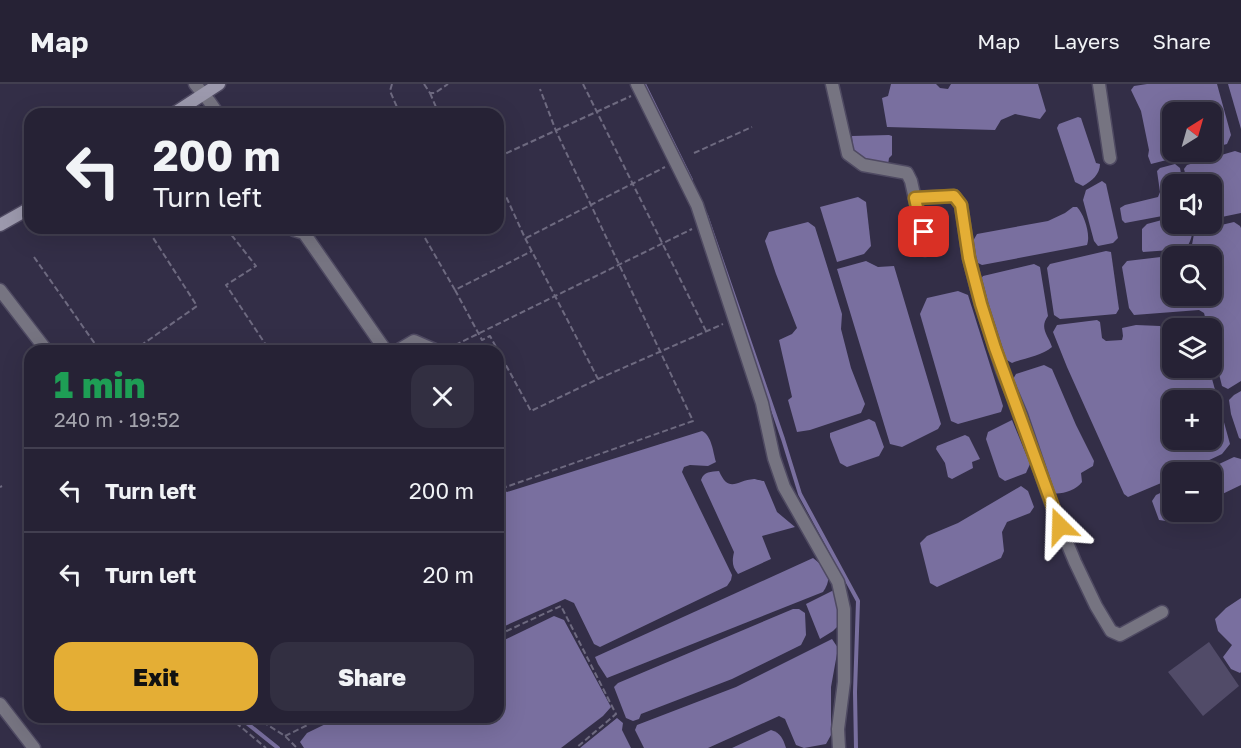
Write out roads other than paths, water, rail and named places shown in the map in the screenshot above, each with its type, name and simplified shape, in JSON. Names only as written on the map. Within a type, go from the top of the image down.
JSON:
[{"type":"street","points":[[179,108],[199,89],[219,84]]},
{"type":"street","points":[[832,84],[848,154],[863,165],[907,173],[924,232],[925,250]]},
{"type":"street","points":[[1099,84],[1110,158]]},
{"type":"street","points":[[640,88],[697,205],[762,403],[774,458],[784,487],[838,582],[844,609],[844,682],[838,729],[839,748]]},
{"type":"street","points":[[199,89],[213,108]]},
{"type":"street","points":[[915,198],[954,196],[961,205],[969,258],[1002,369],[1021,415],[1053,509],[1075,562],[1106,623],[1111,631],[1120,635],[1162,612]]},
{"type":"street","points":[[0,225],[24,211]]},
{"type":"street","points":[[305,234],[382,345]]},
{"type":"street","points":[[0,290],[42,345]]},
{"type":"street","points":[[407,345],[414,341],[424,345]]},
{"type":"street","points":[[0,704],[33,748]]},
{"type":"waterway","points":[[644,84],[691,180]]},
{"type":"waterway","points":[[706,215],[800,494],[858,601],[856,748]]},
{"type":"waterway","points":[[247,723],[278,748]]}]
